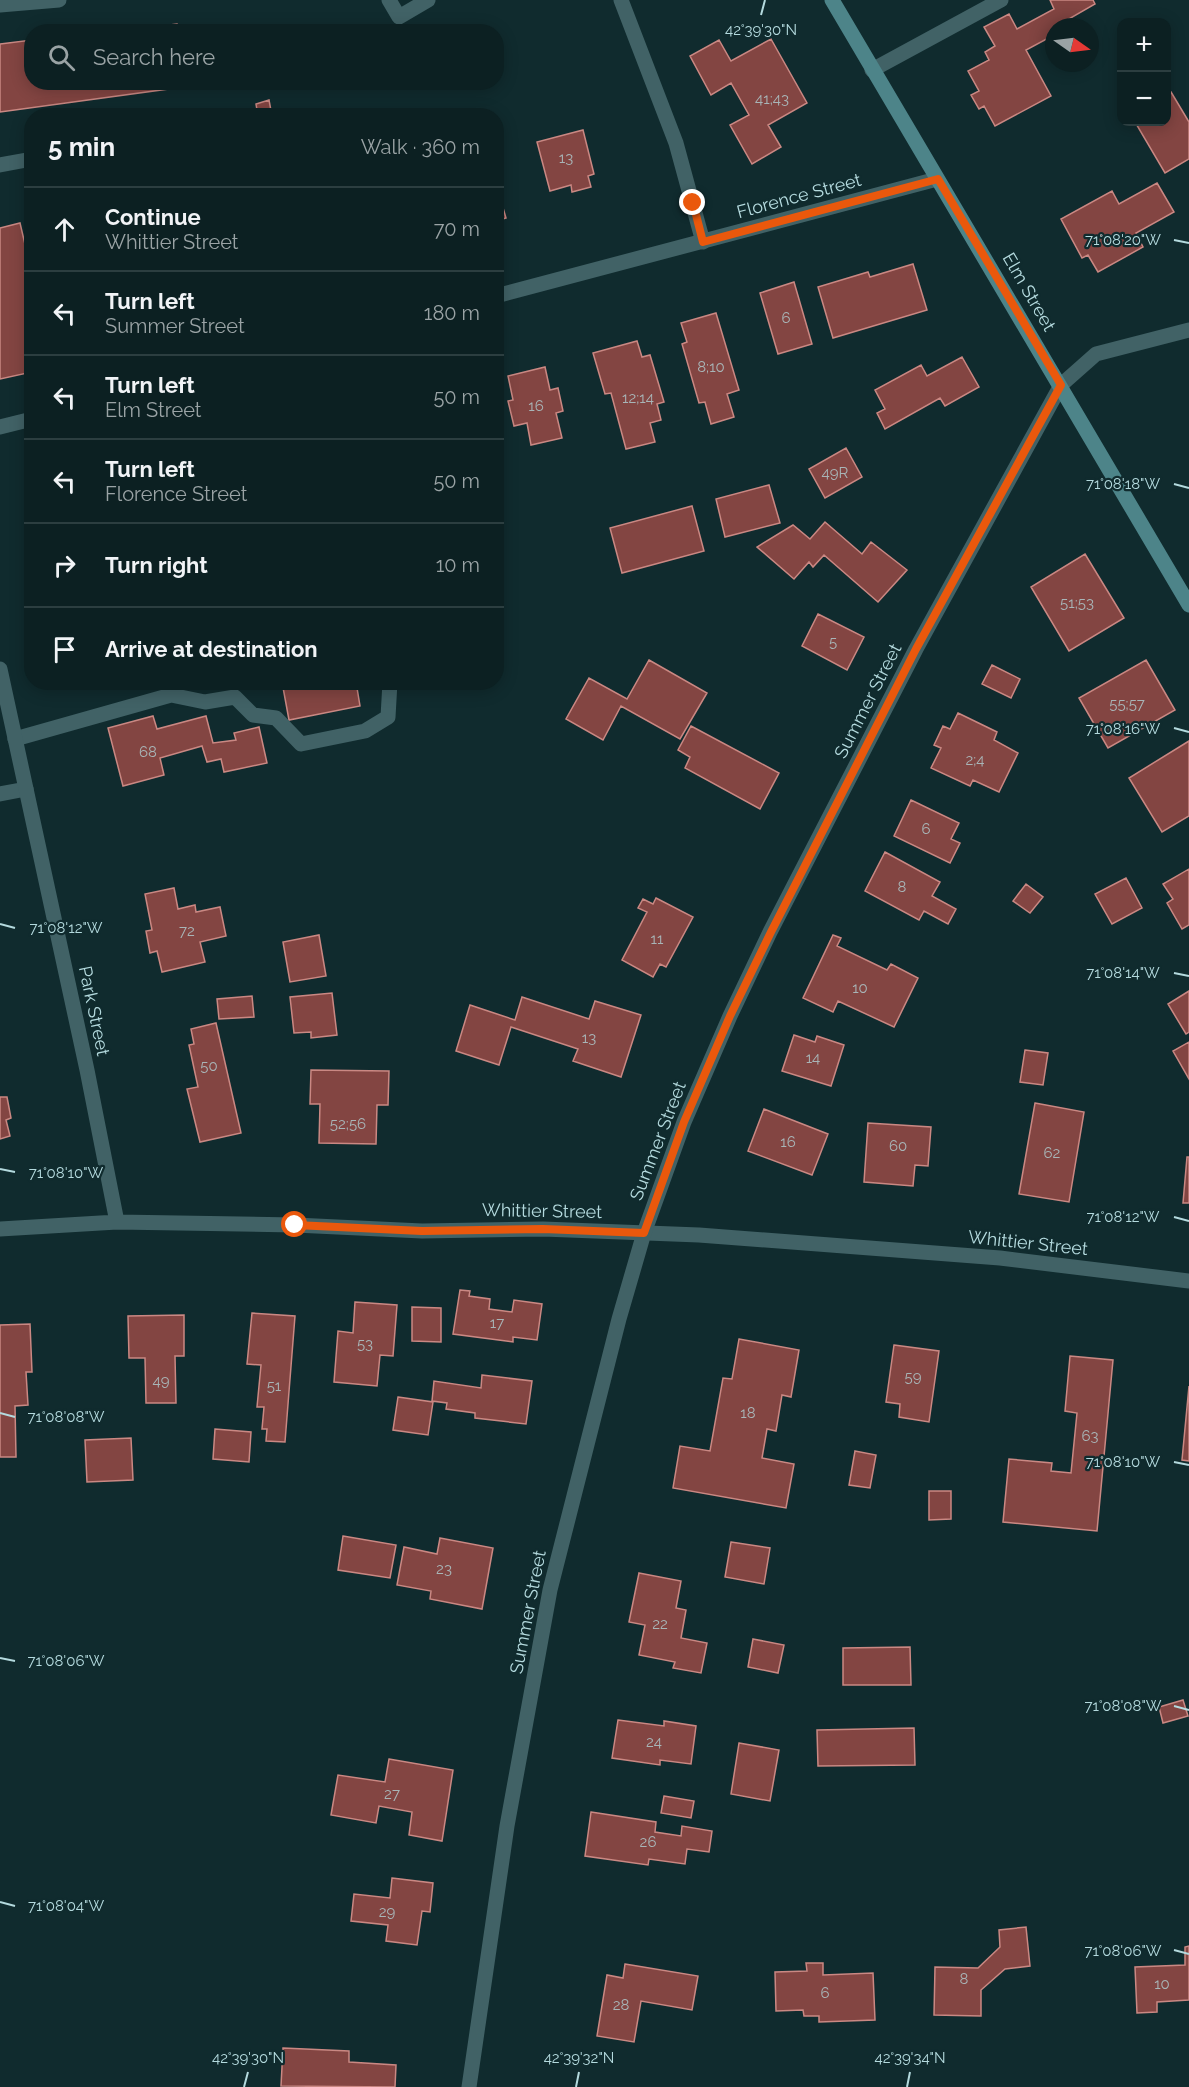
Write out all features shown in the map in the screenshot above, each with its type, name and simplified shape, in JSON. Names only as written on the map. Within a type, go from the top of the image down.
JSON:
[{"type":"main road","name":"Elm Street","points":[[832,0],[1189,605]]},
{"type":"street","points":[[0,5],[59,0]]},
{"type":"street","points":[[389,0],[399,17],[428,0]]},
{"type":"street","points":[[621,0],[676,143],[703,242]]},
{"type":"street","points":[[872,70],[1001,0]]},
{"type":"street","points":[[0,165],[24,160]]},
{"type":"street","name":"Florence Street","points":[[504,294],[938,179]]},
{"type":"street","name":"Summer Street","points":[[469,2087],[507,1826],[550,1590],[601,1386],[644,1233],[684,1122],[730,1016],[771,932],[916,649],[1061,385],[1096,354],[1189,330]]},
{"type":"street","points":[[0,427],[24,421]]},
{"type":"street","name":"Park Street","points":[[0,669],[87,1070],[117,1222]]},
{"type":"street","points":[[15,739],[171,694],[204,702],[235,697],[253,715],[276,718],[301,744],[365,731],[388,717],[390,690]]},
{"type":"street","points":[[0,794],[26,789]]},
{"type":"street","name":"Whittier Street","points":[[0,1229],[117,1222],[295,1225],[422,1231],[543,1229],[644,1233],[892,1248],[1189,1281]]},
{"type":"building","points":[[1050,0],[1093,0],[1095,4],[1070,18],[1045,18],[1045,40],[1026,50],[1051,96],[995,126],[984,106],[979,109],[971,95],[979,91],[968,71],[989,60],[985,52],[995,46],[984,27],[1009,14],[1017,29],[1054,9]]},
{"type":"building","points":[[771,39],[807,103],[768,125],[781,147],[752,164],[730,125],[749,115],[731,83],[711,95],[690,56],[719,40],[731,61]]},
{"type":"building","points":[[24,41],[24,90],[161,90],[0,112],[0,44]]},
{"type":"building","points":[[1171,92],[1189,122],[1189,159],[1165,173],[1137,126],[1171,126]]},
{"type":"building","points":[[269,100],[270,108],[257,108],[256,104]]},
{"type":"building","points":[[583,130],[594,174],[588,176],[591,187],[572,192],[571,185],[550,191],[537,142]]},
{"type":"building","points":[[1157,183],[1174,212],[1136,233],[1143,247],[1098,272],[1088,255],[1082,258],[1061,219],[1112,191],[1119,204]]},
{"type":"building","points":[[20,223],[24,240],[24,374],[0,379],[0,228]]},
{"type":"building","points":[[913,264],[927,310],[833,338],[818,287],[868,272],[870,277]]},
{"type":"building","points":[[794,282],[812,344],[778,354],[760,293]]},
{"type":"building","points":[[716,313],[739,390],[727,394],[734,417],[711,424],[705,402],[699,403],[682,344],[687,342],[681,323]]},
{"type":"building","points":[[637,341],[642,357],[650,355],[664,402],[657,404],[661,420],[650,423],[655,442],[626,449],[611,393],[605,394],[593,353]]},
{"type":"building","points":[[962,357],[979,387],[945,406],[940,398],[885,429],[877,413],[885,409],[875,390],[921,365],[927,376]]},
{"type":"building","points":[[545,367],[550,390],[558,388],[563,411],[556,413],[562,438],[531,445],[527,423],[514,426],[508,401],[513,400],[508,376]]},
{"type":"building","points":[[846,448],[862,477],[825,498],[809,469]]},
{"type":"building","points":[[769,485],[780,523],[725,537],[716,499]]},
{"type":"building","points":[[692,506],[704,551],[622,573],[610,528]]},
{"type":"building","points":[[825,522],[862,554],[871,542],[907,570],[878,602],[824,555],[813,567],[809,562],[794,579],[757,547],[793,525],[810,539]]},
{"type":"building","points":[[1085,554],[1124,618],[1069,651],[1031,587]]},
{"type":"building","points":[[818,614],[864,637],[847,670],[802,646]]},
{"type":"building","points":[[649,660],[707,693],[680,739],[621,706],[603,740],[566,719],[589,678],[627,699]]},
{"type":"building","points":[[1146,660],[1175,710],[1108,748],[1079,698]]},
{"type":"building","points":[[992,665],[1020,679],[1011,698],[982,684]]},
{"type":"building","points":[[283,690],[357,690],[360,706],[289,720]]},
{"type":"building","points":[[958,713],[997,732],[994,740],[1018,753],[999,792],[973,780],[970,786],[931,768],[941,748],[934,745],[943,726],[950,729]]},
{"type":"building","points":[[153,716],[157,729],[206,716],[213,743],[236,740],[234,733],[259,727],[267,763],[224,772],[221,759],[207,762],[202,746],[160,758],[164,775],[123,786],[108,728]]},
{"type":"building","points":[[691,726],[779,773],[760,809],[685,768],[690,757],[678,750]]},
{"type":"building","points":[[1189,741],[1189,816],[1162,832],[1129,778]]},
{"type":"building","points":[[911,800],[959,823],[951,839],[960,843],[950,863],[894,836]]},
{"type":"building","points":[[885,852],[940,882],[932,896],[956,909],[948,924],[924,911],[919,920],[865,891]]},
{"type":"building","points":[[1189,869],[1189,925],[1182,929],[1167,903],[1173,899],[1163,884]]},
{"type":"building","points":[[1126,878],[1142,908],[1112,924],[1095,894]]},
{"type":"building","points":[[1026,884],[1043,897],[1030,913],[1013,901]]},
{"type":"building","points":[[174,888],[178,909],[195,905],[196,912],[220,907],[226,936],[200,942],[205,962],[162,972],[157,951],[150,953],[146,931],[152,930],[145,894]]},
{"type":"building","points":[[656,898],[693,917],[666,967],[660,964],[653,977],[622,960],[647,912],[638,908],[643,899],[653,904]]},
{"type":"building","points":[[319,935],[326,976],[290,982],[283,942]]},
{"type":"building","points":[[833,935],[841,938],[837,946],[887,970],[891,964],[918,978],[894,1027],[838,1001],[833,1012],[803,998]]},
{"type":"building","points":[[1189,991],[1189,1032],[1186,1034],[1168,1004]]},
{"type":"building","points":[[332,993],[337,1035],[311,1038],[311,1032],[294,1033],[290,997]]},
{"type":"building","points":[[252,996],[254,1017],[219,1019],[217,999]]},
{"type":"building","points":[[522,997],[589,1019],[595,1001],[641,1015],[621,1077],[573,1061],[578,1049],[511,1027],[499,1065],[456,1051],[470,1005],[515,1020]]},
{"type":"building","points":[[216,1023],[241,1133],[200,1142],[187,1089],[198,1087],[189,1045],[194,1044],[191,1029]]},
{"type":"building","points":[[794,1035],[815,1042],[817,1036],[844,1045],[831,1086],[782,1071]]},
{"type":"building","points":[[1189,1042],[1189,1079],[1173,1051]]},
{"type":"building","points":[[1025,1050],[1048,1053],[1043,1085],[1020,1082]]},
{"type":"building","points":[[311,1070],[389,1071],[388,1105],[377,1105],[376,1144],[319,1143],[320,1104],[310,1104]]},
{"type":"building","points":[[0,1097],[7,1097],[11,1118],[6,1120],[10,1136],[0,1139]]},
{"type":"building","points":[[1035,1103],[1084,1112],[1069,1202],[1019,1194]]},
{"type":"building","points":[[764,1109],[828,1134],[812,1175],[748,1151]]},
{"type":"building","points":[[868,1123],[931,1127],[928,1166],[915,1165],[913,1186],[864,1182]]},
{"type":"building","points":[[1187,1157],[1189,1157],[1189,1203],[1183,1203]]},
{"type":"building","points":[[460,1290],[470,1291],[469,1296],[490,1299],[489,1309],[512,1312],[514,1300],[542,1304],[537,1340],[513,1337],[513,1342],[453,1334]]},
{"type":"building","points":[[355,1302],[397,1305],[393,1356],[380,1355],[377,1386],[334,1382],[338,1331],[353,1333]]},
{"type":"building","points":[[412,1307],[441,1308],[441,1342],[412,1341]]},
{"type":"building","points":[[252,1313],[295,1316],[285,1442],[266,1441],[267,1429],[262,1429],[264,1407],[257,1407],[261,1365],[247,1364]]},
{"type":"building","points":[[184,1315],[184,1356],[175,1356],[176,1403],[146,1403],[145,1358],[129,1358],[128,1316]]},
{"type":"building","points":[[30,1324],[32,1372],[26,1372],[28,1405],[15,1406],[16,1457],[0,1457],[0,1325]]},
{"type":"building","points":[[739,1339],[799,1350],[791,1397],[782,1395],[776,1431],[767,1429],[762,1458],[794,1464],[786,1508],[673,1488],[680,1446],[710,1451],[723,1378],[732,1379]]},
{"type":"building","points":[[894,1345],[939,1351],[929,1422],[899,1417],[900,1404],[886,1402]]},
{"type":"building","points":[[1070,1356],[1113,1360],[1097,1531],[1003,1522],[1009,1459],[1052,1463],[1051,1471],[1071,1473],[1077,1413],[1065,1411]]},
{"type":"building","points":[[482,1375],[532,1381],[526,1424],[475,1418],[475,1413],[446,1409],[447,1403],[432,1401],[434,1381],[481,1388]]},
{"type":"building","points":[[1189,1386],[1189,1461],[1182,1460]]},
{"type":"building","points":[[398,1397],[433,1402],[428,1435],[393,1430]]},
{"type":"building","points":[[215,1429],[251,1432],[249,1462],[213,1459]]},
{"type":"building","points":[[131,1438],[133,1480],[87,1482],[85,1440]]},
{"type":"building","points":[[855,1451],[876,1455],[870,1488],[849,1485]]},
{"type":"building","points":[[929,1491],[951,1491],[951,1519],[929,1520]]},
{"type":"building","points":[[343,1536],[396,1545],[390,1578],[338,1570]]},
{"type":"building","points":[[440,1538],[493,1548],[482,1609],[430,1599],[431,1591],[397,1585],[404,1547],[437,1554]]},
{"type":"building","points":[[731,1542],[770,1548],[764,1584],[725,1577]]},
{"type":"building","points":[[639,1573],[681,1581],[676,1608],[686,1610],[681,1638],[707,1643],[701,1673],[673,1668],[675,1662],[639,1655],[645,1625],[629,1622]]},
{"type":"building","points":[[753,1639],[784,1645],[778,1673],[748,1667]]},
{"type":"building","points":[[910,1647],[911,1685],[843,1685],[843,1648]]},
{"type":"building","points":[[1183,1700],[1188,1716],[1163,1723],[1159,1707]]},
{"type":"building","points":[[618,1720],[664,1726],[664,1721],[696,1726],[691,1764],[660,1760],[660,1765],[612,1758]]},
{"type":"building","points":[[914,1728],[915,1765],[818,1766],[817,1730]]},
{"type":"building","points":[[739,1743],[779,1750],[770,1801],[731,1794]]},
{"type":"building","points":[[389,1759],[453,1770],[442,1841],[409,1835],[412,1812],[379,1806],[376,1823],[331,1815],[338,1775],[385,1782]]},
{"type":"building","points":[[664,1796],[694,1801],[691,1818],[661,1813]]},
{"type":"building","points":[[591,1812],[656,1822],[655,1832],[681,1836],[682,1826],[712,1831],[709,1852],[687,1849],[685,1864],[649,1859],[648,1865],[585,1856]]},
{"type":"building","points":[[392,1878],[433,1883],[430,1912],[422,1911],[417,1945],[386,1941],[388,1925],[351,1921],[354,1894],[390,1898]]},
{"type":"building","points":[[1026,1927],[1030,1966],[1005,1969],[981,1990],[981,2016],[934,2015],[935,1967],[978,1968],[1000,1947],[999,1930]]},
{"type":"building","points":[[1189,1946],[1189,2000],[1157,2002],[1157,2012],[1137,2013],[1135,1967],[1185,1965],[1185,1947]]},
{"type":"building","points":[[806,1963],[823,1963],[823,1975],[873,1973],[875,2020],[819,2022],[819,2016],[804,2016],[803,2010],[776,2011],[775,1972],[807,1971]]},
{"type":"building","points":[[625,1964],[698,1976],[692,2010],[641,2001],[634,2042],[597,2036],[607,1975],[623,1978]]},
{"type":"building","points":[[283,2048],[349,2051],[349,2062],[396,2065],[395,2087],[281,2086]]},
{"type":"route","points":[[295,1225],[422,1231],[543,1229],[644,1233],[684,1122],[730,1016],[771,932],[916,649],[1061,385],[938,179],[703,242],[693,203]]}]
